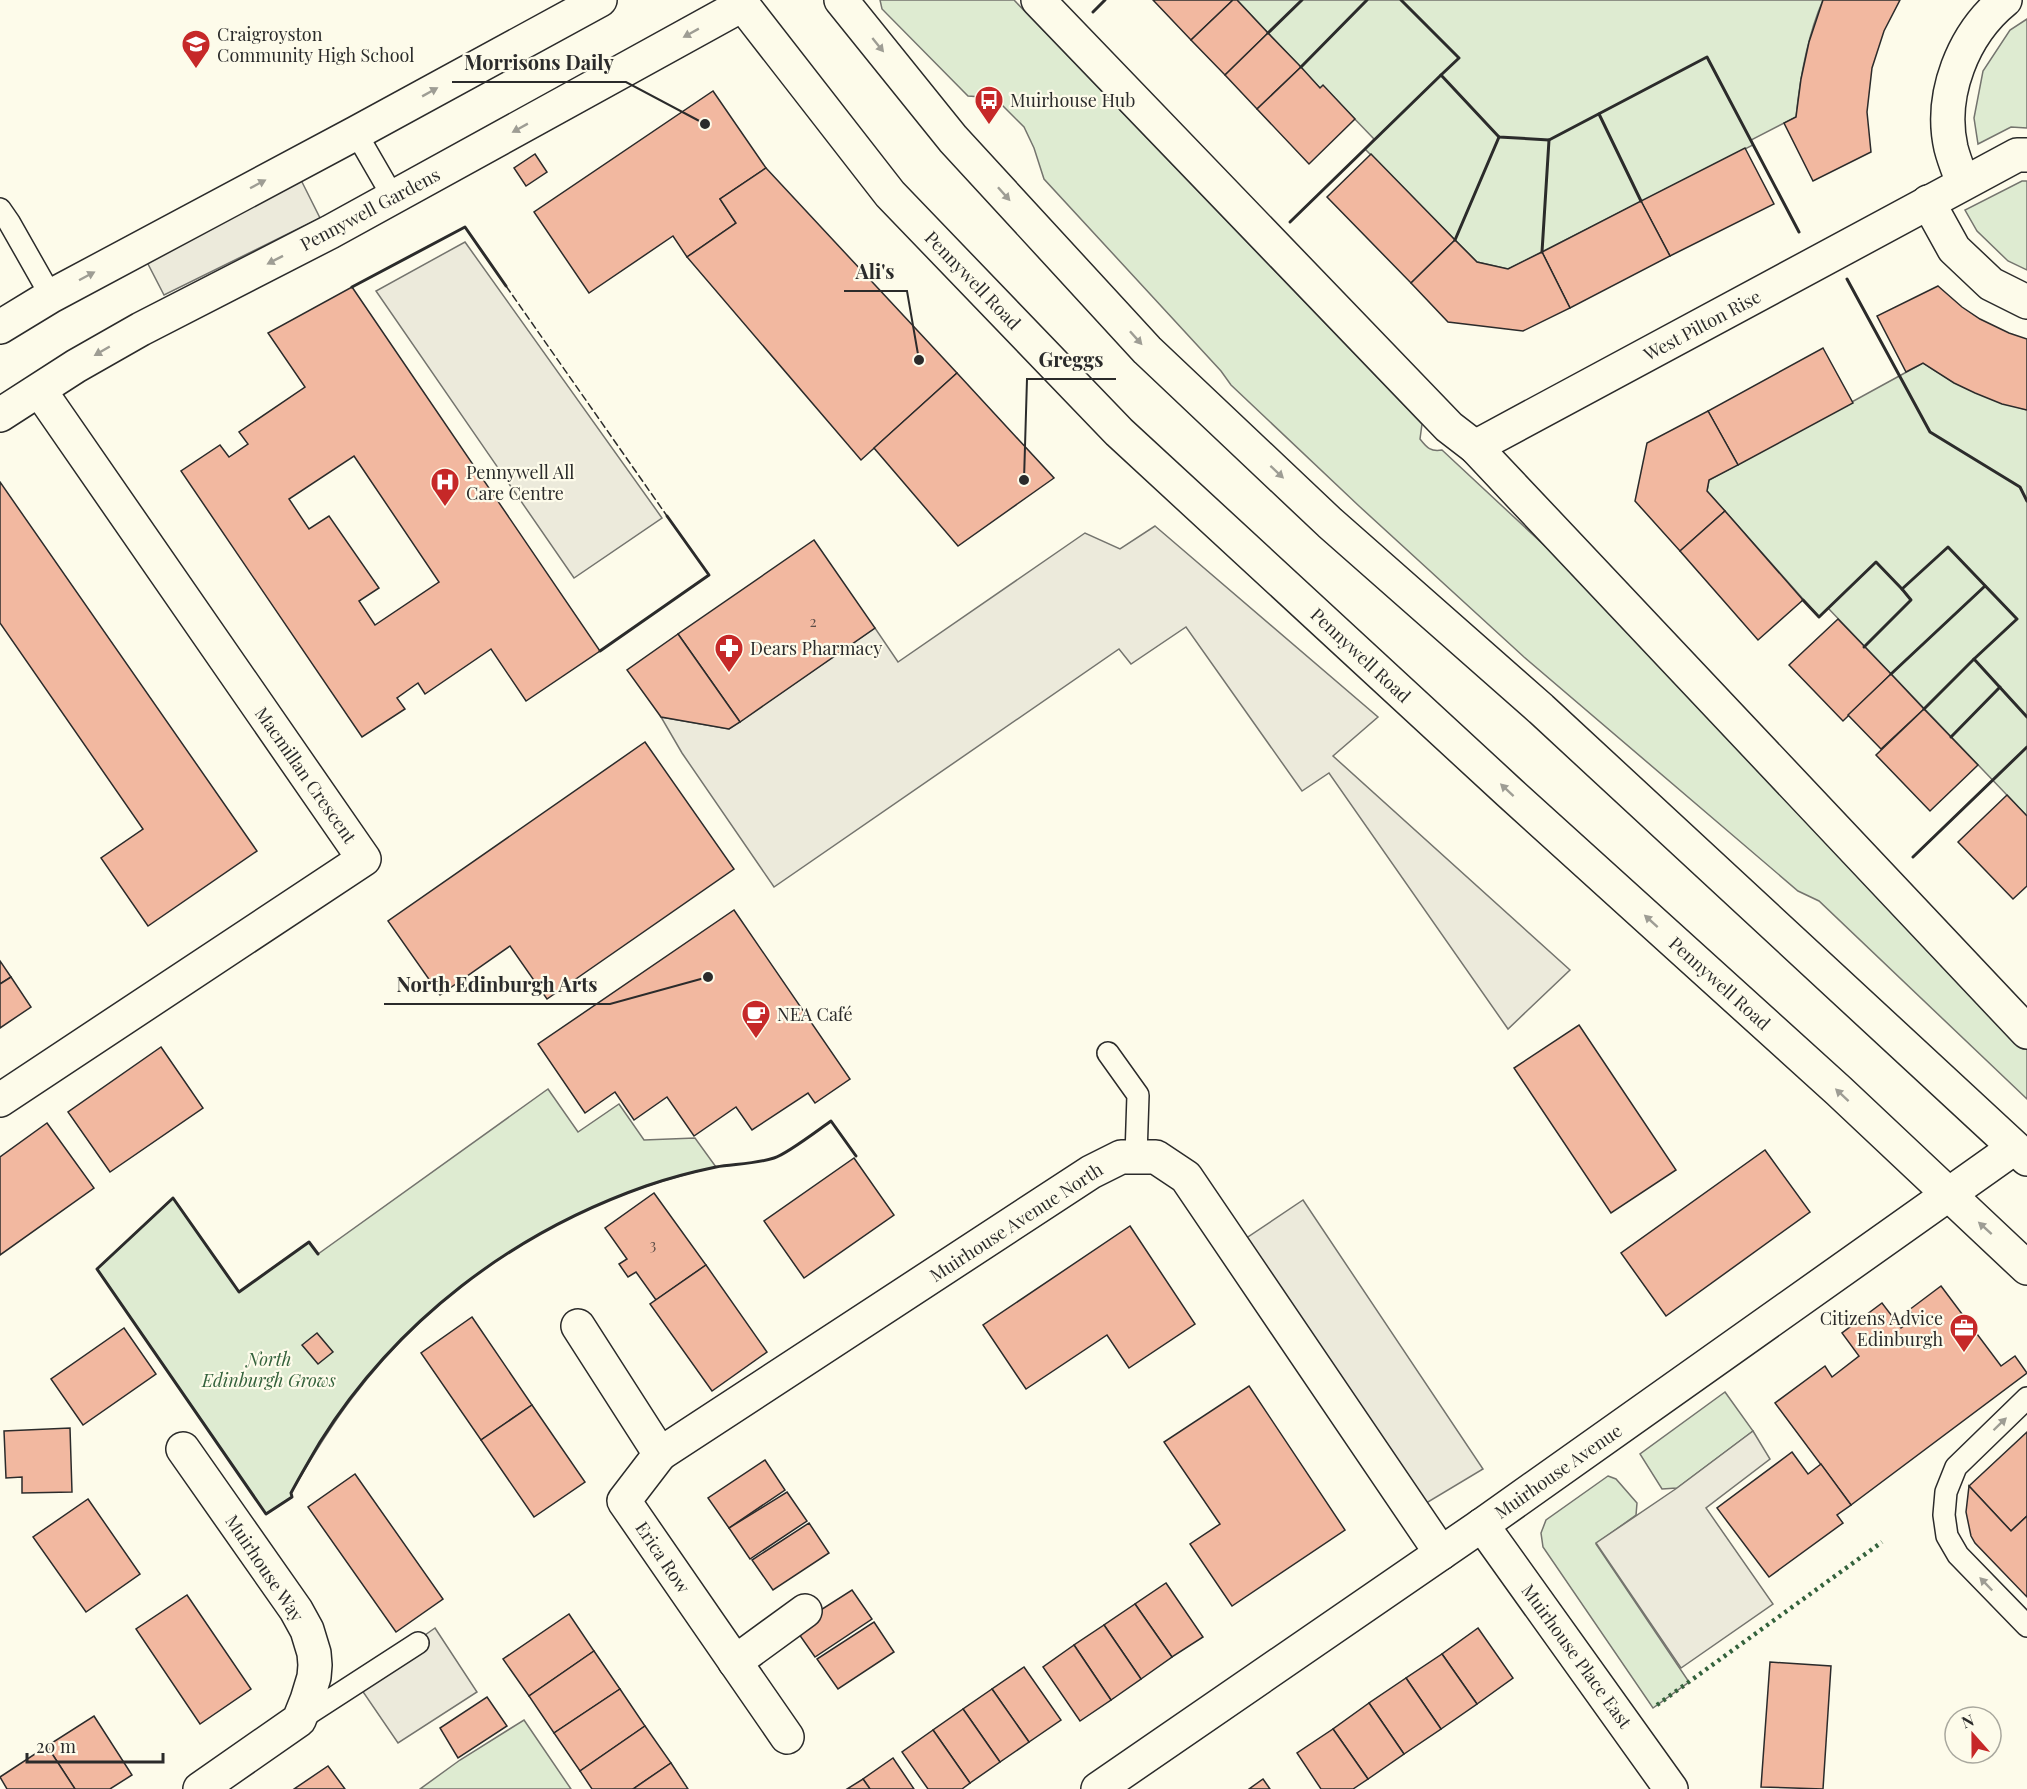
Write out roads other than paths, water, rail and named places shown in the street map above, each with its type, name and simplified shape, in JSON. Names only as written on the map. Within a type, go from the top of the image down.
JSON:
[{"type":"street","points":[[0,327],[51,296],[600,0]]},
{"type":"street","points":[[841,0],[953,139],[1148,350],[1330,523],[1541,709],[2021,1153]]},
{"type":"street","points":[[1038,0],[1449,427],[1475,447],[2027,1032]]},
{"type":"street","points":[[1963,183],[1951,147],[1948,110],[1955,72],[1971,38],[1995,8],[2005,0]]},
{"type":"street","name":"Pennywell Gardens","points":[[0,415],[76,366],[141,329],[330,232],[743,2]]},
{"type":"street","name":"Pennywell Road","points":[[743,2],[890,194],[1119,432],[1510,793],[1839,1091],[2027,1268]]},
{"type":"street","name":"West Pilton Rise","points":[[1475,447],[2017,154],[2027,155]]},
{"type":"street","points":[[1928,202],[1954,249],[1991,284],[2027,302]]},
{"type":"street","name":"Macmillan Crescent","points":[[0,1100],[364,859],[40,391]]},
{"type":"street","name":"Muirhouse Avenue","points":[[1098,1789],[1441,1554],[1948,1195],[2021,1153]]},
{"type":"street","name":"Muirhouse Avenue North","points":[[660,1454],[1091,1172],[1121,1157],[1156,1157],[1186,1177],[1441,1554]]},
{"type":"street","points":[[578,1326],[660,1454]]},
{"type":"street","name":"Muirhouse Way","points":[[183,1449],[296,1610],[307,1630],[314,1653],[314,1677],[299,1720]]},
{"type":"street","name":"Erica Row","points":[[660,1454],[624,1501],[787,1737]]},
{"type":"street","name":"Muirhouse Place East","points":[[1482,1525],[1671,1789]]},
{"type":"street","points":[[735,1662],[805,1611]]},
{"type":"street","points":[[200,1789],[299,1720]]},
{"type":"lane","points":[[356,133],[393,196]]},
{"type":"lane","points":[[0,209],[51,296]]},
{"type":"lane","points":[[1108,1053],[1138,1095],[1136,1156]]},
{"type":"lane","points":[[2027,1398],[1956,1467],[1947,1492],[1944,1515],[1947,1536],[1958,1554],[2027,1626]]},
{"type":"lane","points":[[299,1720],[418,1643]]},
{"type":"place","name":"Craigroyston Community High School","points":[[196,70]]},
{"type":"place","name":"Morrisons Daily","points":[[705,124]]},
{"type":"place","name":"Muirhouse Hub","points":[[989,126]]},
{"type":"place","name":"Ali's","points":[[919,360]]},
{"type":"place","name":"Greggs","points":[[1024,480]]},
{"type":"place","name":"Pennywell All Care Centre","points":[[445,508]]},
{"type":"place","name":"Dears Pharmacy","points":[[729,674]]},
{"type":"place","name":"North Edinburgh Arts","points":[[708,977]]},
{"type":"place","name":"NEA Café","points":[[756,1040]]},
{"type":"place","name":"Citizens Advice Edinburgh","points":[[1964,1354]]},
{"type":"park label","name":"North Edinburgh Grows","points":[[269,1369]]}]
